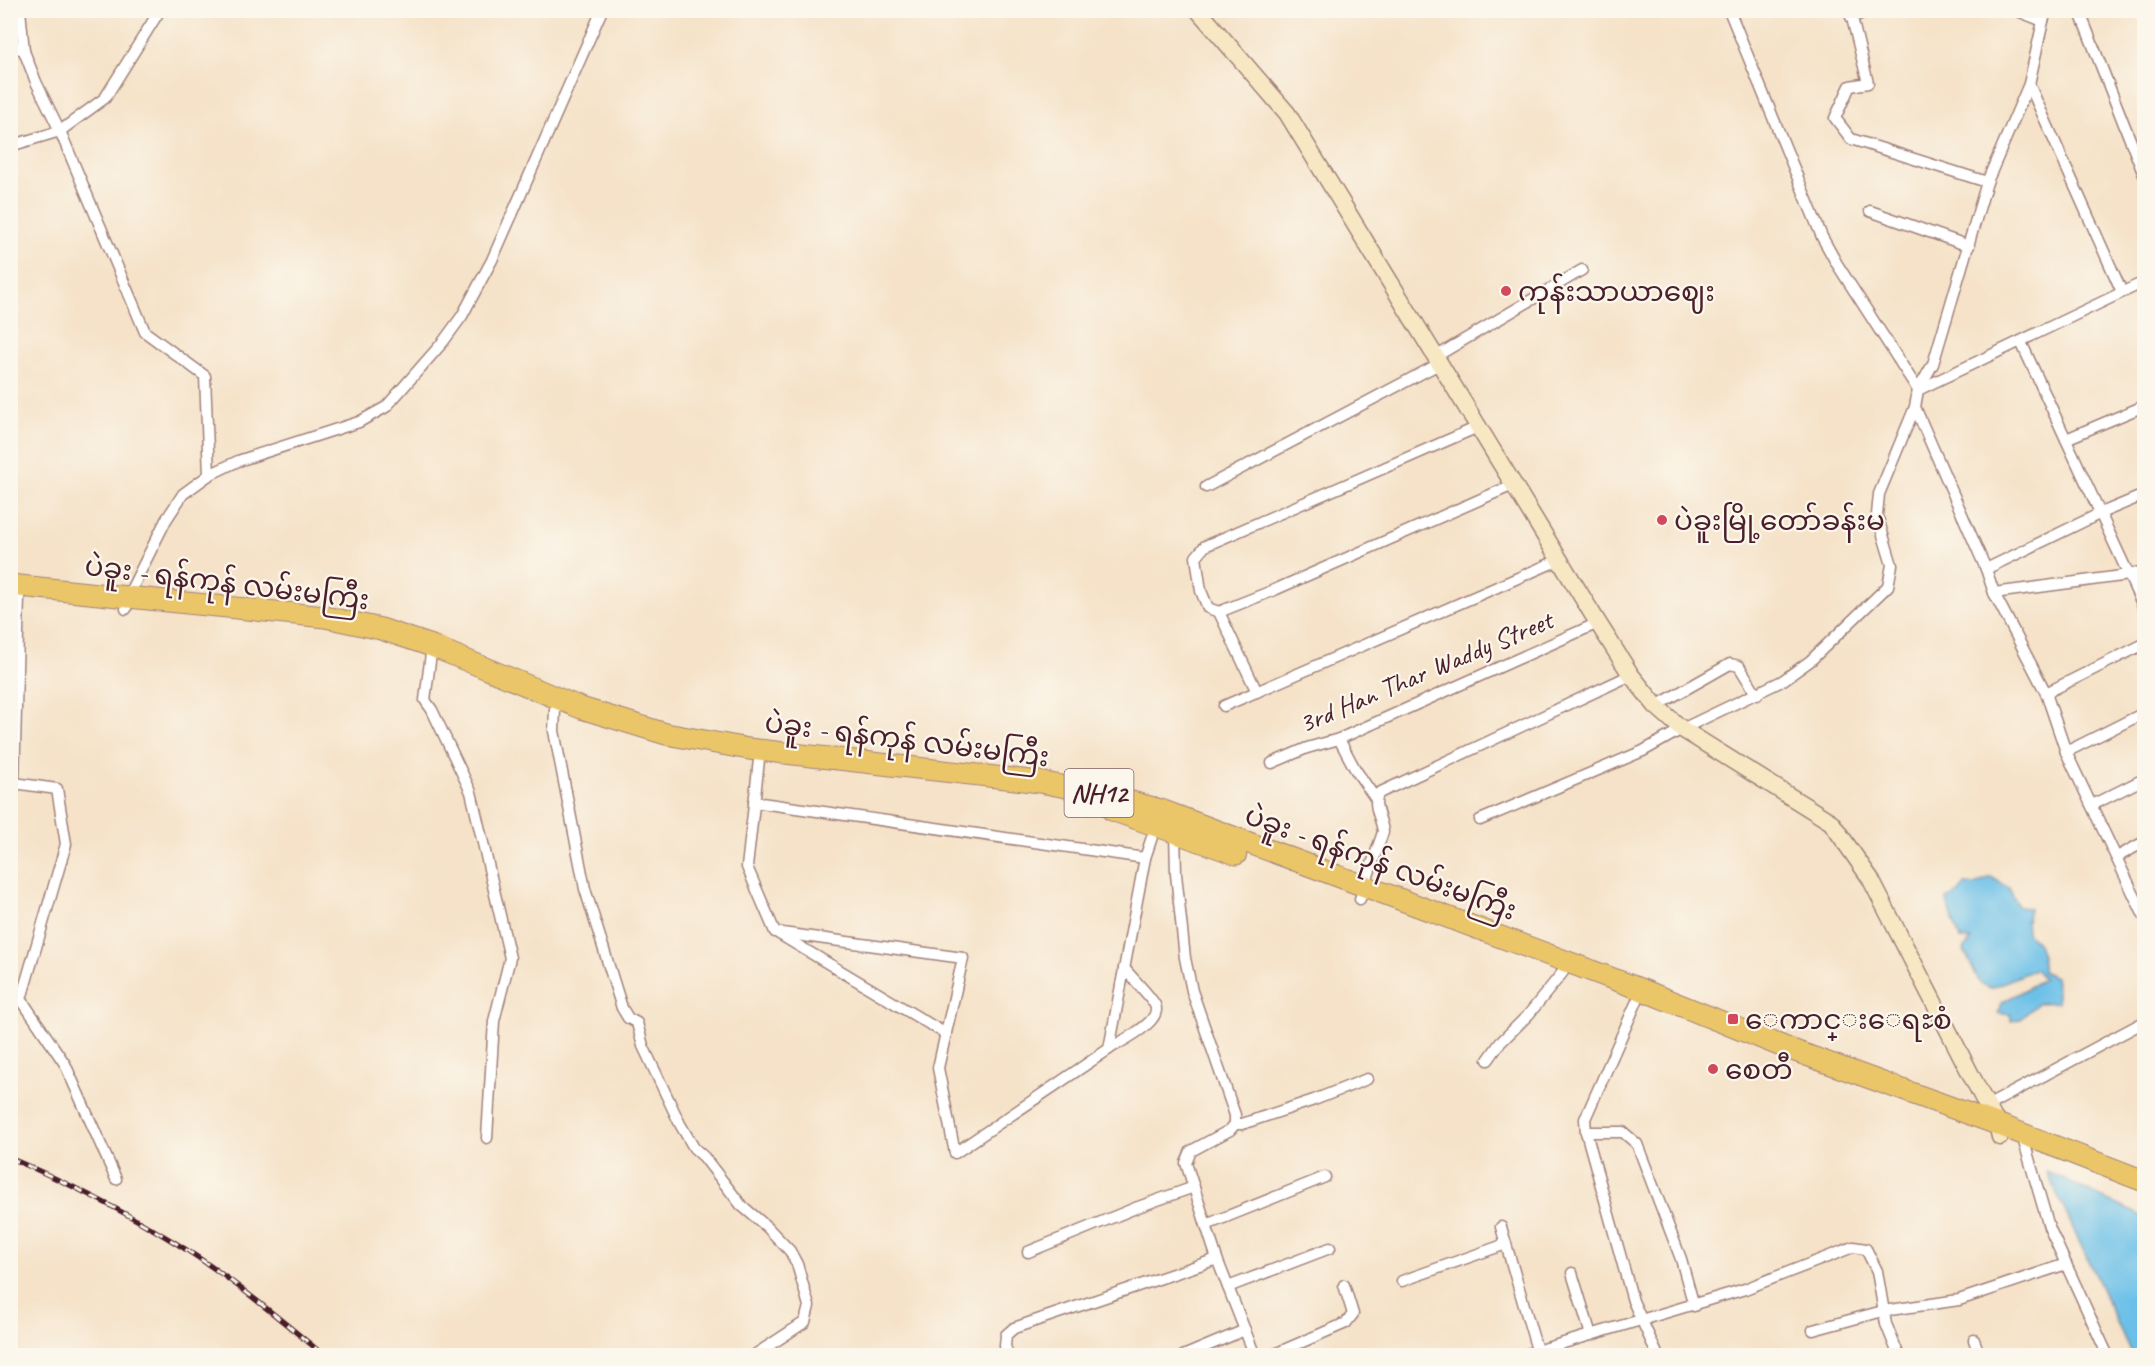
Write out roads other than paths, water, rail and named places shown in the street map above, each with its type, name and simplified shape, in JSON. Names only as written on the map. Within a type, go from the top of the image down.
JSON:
[{"type":"highway","name":"ပဲခူး - ရန်ကုန် လမ်းမကြီး","points":[[13,592],[127,604],[266,610],[325,617],[381,629],[555,710],[664,745],[1040,782],[1103,794],[1170,824],[1640,989],[1784,1047],[1995,1122],[2023,1141],[2145,1192]]},
{"type":"highway","name":"ပဲခူး - ရန်ကုန် လမ်းမကြီး","points":[[431,653],[581,708],[666,734],[759,756]]},
{"type":"highway","name":"ပဲခူး - ရန်ကုန် လမ်းမကြီး","points":[[1363,892],[1780,1057],[1995,1122]]},
{"type":"highway","name":"ပဲခူး - ရန်ကုန် လမ်းမကြီး","points":[[2023,1141],[2145,1181]]},
{"type":"street","points":[[20,10],[24,51],[36,82],[60,131],[145,332],[205,376],[209,475]]},
{"type":"street","points":[[10,146],[60,131],[105,98],[160,10]]},
{"type":"street","points":[[127,604],[166,520],[183,494],[209,475],[238,461],[359,422],[386,407],[443,342],[462,316],[492,260],[602,10]]},
{"type":"street","points":[[1198,10],[1287,114],[1631,675],[1656,706],[1682,729],[1831,822],[1870,878],[1995,1122],[2145,1022]]},
{"type":"street","points":[[1729,10],[1822,237],[1836,264],[1918,390]]},
{"type":"street","points":[[1876,10],[1850,14],[1868,83],[1850,86],[1835,118],[1851,139],[1987,182]]},
{"type":"street","points":[[1480,820],[1642,751],[1782,681],[1810,661],[1888,586],[1892,565],[1877,515],[1880,494],[1915,407],[1918,390],[1933,364],[1987,182],[2029,84],[2045,16],[2015,10]]},
{"type":"street","points":[[2079,10],[2145,175]]},
{"type":"street","points":[[10,43],[24,51]]},
{"type":"street","points":[[2029,84],[2122,292]]},
{"type":"street","points":[[1870,211],[1969,246]]},
{"type":"street","points":[[1206,487],[1437,360],[1582,270]]},
{"type":"street","points":[[1918,390],[2145,282]]},
{"type":"street","points":[[2021,342],[2145,608]]},
{"type":"street","points":[[2066,439],[2145,406]]},
{"type":"street","points":[[1915,407],[1986,569],[1994,593],[2046,693],[2066,752],[2145,916]]},
{"type":"street","points":[[1478,428],[1204,546],[1196,557],[1201,591],[1208,608],[1219,612],[1272,591],[1513,485]]},
{"type":"street","points":[[1986,569],[2101,513],[2145,495]]},
{"type":"street","points":[[1224,706],[1559,560]]},
{"type":"street","points":[[1994,593],[2145,571]]},
{"type":"street","points":[[13,592],[14,783],[57,789],[66,844],[21,999],[65,1064],[116,1179]]},
{"type":"street","points":[[1219,612],[1257,692]]},
{"type":"street","name":"3rd Han Thar Waddy Street","points":[[1272,763],[1307,748],[1339,739],[1598,623]]},
{"type":"street","points":[[2046,693],[2145,644]]},
{"type":"street","points":[[431,653],[424,700],[432,710],[471,792],[510,958],[494,1021],[487,1138]]},
{"type":"street","points":[[1656,706],[1730,664],[1739,666],[1757,695]]},
{"type":"street","points":[[1375,798],[1379,793],[1631,675]]},
{"type":"street","points":[[555,710],[554,731],[579,864],[622,1008],[628,1018],[637,1023],[643,1046],[694,1148],[704,1156],[741,1205],[785,1244],[797,1264],[809,1306],[806,1322],[753,1356]]},
{"type":"street","points":[[2066,752],[2145,713]]},
{"type":"street","points":[[1339,739],[1355,769],[1375,798],[1383,832],[1363,892]]},
{"type":"street","points":[[759,756],[747,867],[775,932],[946,1034]]},
{"type":"street","points":[[2092,805],[2145,779]]},
{"type":"street","points":[[754,802],[1145,858]]},
{"type":"street","points":[[1109,1048],[1145,858],[1170,824]]},
{"type":"street","points":[[1170,824],[1185,958],[1191,991],[1235,1115],[1235,1124],[1230,1130],[1191,1151],[1186,1163],[1217,1259],[1255,1356]]},
{"type":"street","points":[[2117,857],[2145,842]]},
{"type":"street","points":[[775,932],[963,958],[938,1068],[956,1154],[1109,1048],[1151,1022],[1155,1016],[1155,1006],[1124,968]]},
{"type":"street","points":[[1488,1060],[1500,1043],[1534,1008],[1563,972]]},
{"type":"street","points":[[1637,1001],[1585,1119],[1586,1132],[1633,1301],[1658,1356]]},
{"type":"street","points":[[1235,1124],[1261,1118],[1367,1079]]},
{"type":"street","points":[[1586,1132],[1623,1132],[1637,1144],[1681,1259],[1694,1306]]},
{"type":"street","points":[[2023,1141],[2049,1227],[2104,1354]]},
{"type":"street","points":[[1206,1226],[1325,1177]]},
{"type":"street","points":[[1028,1252],[1194,1187]]},
{"type":"street","points":[[1501,1227],[1537,1350]]},
{"type":"street","points":[[1402,1281],[1506,1244]]},
{"type":"street","points":[[1520,1356],[1641,1319],[1694,1306],[1745,1289],[1853,1247],[1866,1249],[1877,1271],[1886,1324],[1899,1356]]},
{"type":"street","points":[[1228,1287],[1330,1248]]},
{"type":"street","points":[[1008,1356],[1005,1347],[1006,1335],[1014,1328],[1217,1259]]},
{"type":"street","points":[[1813,1330],[1883,1311],[1959,1300],[2066,1264]]},
{"type":"street","points":[[1572,1273],[1591,1335]]},
{"type":"street","points":[[1270,1356],[1346,1323],[1353,1314],[1344,1285]]},
{"type":"street","points":[[1183,1356],[1245,1330]]},
{"type":"street","points":[[1974,1340],[1980,1356]]},
{"type":"water","points":[[1991,877],[2009,888],[2018,907],[2029,908],[2026,921],[2027,933],[2038,944],[2042,956],[2042,971],[2055,977],[2058,1002],[2038,1003],[2020,1019],[2011,1021],[2011,1015],[1998,1013],[2001,1003],[2044,979],[2035,969],[1991,988],[1980,983],[1964,950],[1971,940],[1960,939],[1946,899],[1959,893],[1965,884],[1975,885]]},
{"type":"water","points":[[2047,1172],[2144,1217],[2144,1355],[2132,1355]]},
{"type":"railway","points":[[10,1158],[94,1197],[174,1242],[233,1282],[325,1356]]},
{"type":"place","name":"ကုန်းသာယာဈေး","points":[[1506,291]]},
{"type":"place","name":"ပဲခူးမြို့တော်ခန်းမ","points":[[1662,520]]},
{"type":"place","name":"ေကာင္းေရႊစံ","points":[[1733,1019]]},
{"type":"place","name":"စေတီ","points":[[1713,1069]]}]
